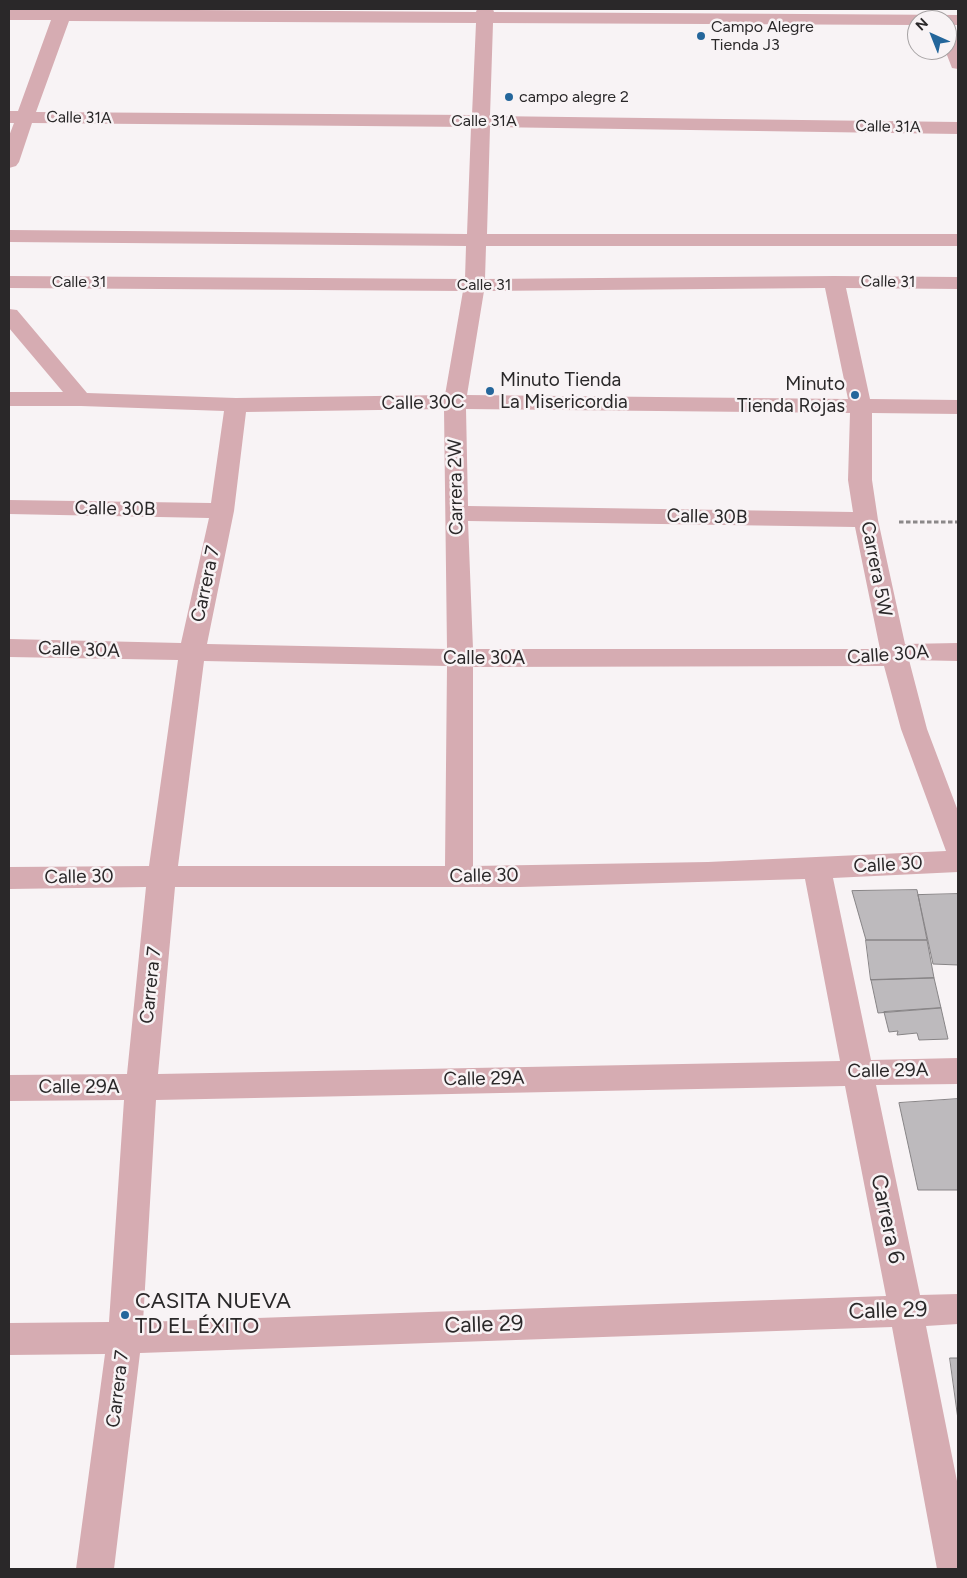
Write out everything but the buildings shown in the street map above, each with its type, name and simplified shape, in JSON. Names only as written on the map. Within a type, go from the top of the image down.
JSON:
[{"type":"street","points":[[9,15],[63,12],[485,13],[907,19]]},
{"type":"street","points":[[9,162],[17,117],[63,12]]},
{"type":"street","name":"Carrera 2W","points":[[459,876],[460,658],[455,402],[474,285],[485,13]]},
{"type":"street","name":"Calle 31A","points":[[17,117],[958,128]]},
{"type":"street","points":[[9,236],[476,240],[958,240]]},
{"type":"street","name":"Calle 31","points":[[9,282],[474,285],[834,282],[958,283]]},
{"type":"street","name":"Carrera 5W","points":[[834,282],[860,408],[860,480],[866,520],[895,656],[914,729],[958,848]]},
{"type":"street","points":[[9,315],[81,399]]},
{"type":"street","name":"Calle 30C","points":[[9,399],[81,399],[236,405],[455,402],[958,408]]},
{"type":"street","name":"Carrera 7","points":[[95,1569],[125,1338],[141,1087],[162,875],[192,653],[222,511],[236,405]]},
{"type":"street","name":"Calle 30B","points":[[9,507],[222,511]]},
{"type":"street","name":"Calle 30B","points":[[456,512],[866,520]]},
{"type":"street","name":"Calle 30A","points":[[9,648],[460,658],[811,658],[895,656],[912,651],[958,652]]},
{"type":"street","name":"Calle 30","points":[[9,878],[162,875],[459,876],[817,869],[958,861]]},
{"type":"street","name":"Carrera 6","points":[[817,869],[956,1569]]},
{"type":"street","name":"Calle 29A","points":[[9,1088],[141,1087],[857,1071],[958,1071]]},
{"type":"street","name":"Calle 29","points":[[9,1339],[125,1338],[958,1309]]},
{"type":"path","points":[[866,520],[958,522]]},
{"type":"place","name":"Campo Alegre Tienda J3","points":[[701,36]]},
{"type":"place","name":"campo alegre 2","points":[[509,97]]},
{"type":"place","name":"Minuto Tienda La Misericordia","points":[[490,391]]},
{"type":"place","name":"Minuto Tienda Rojas","points":[[855,395]]},
{"type":"place","name":"CASITA NUEVA TD EL ÉXITO","points":[[125,1315]]}]
